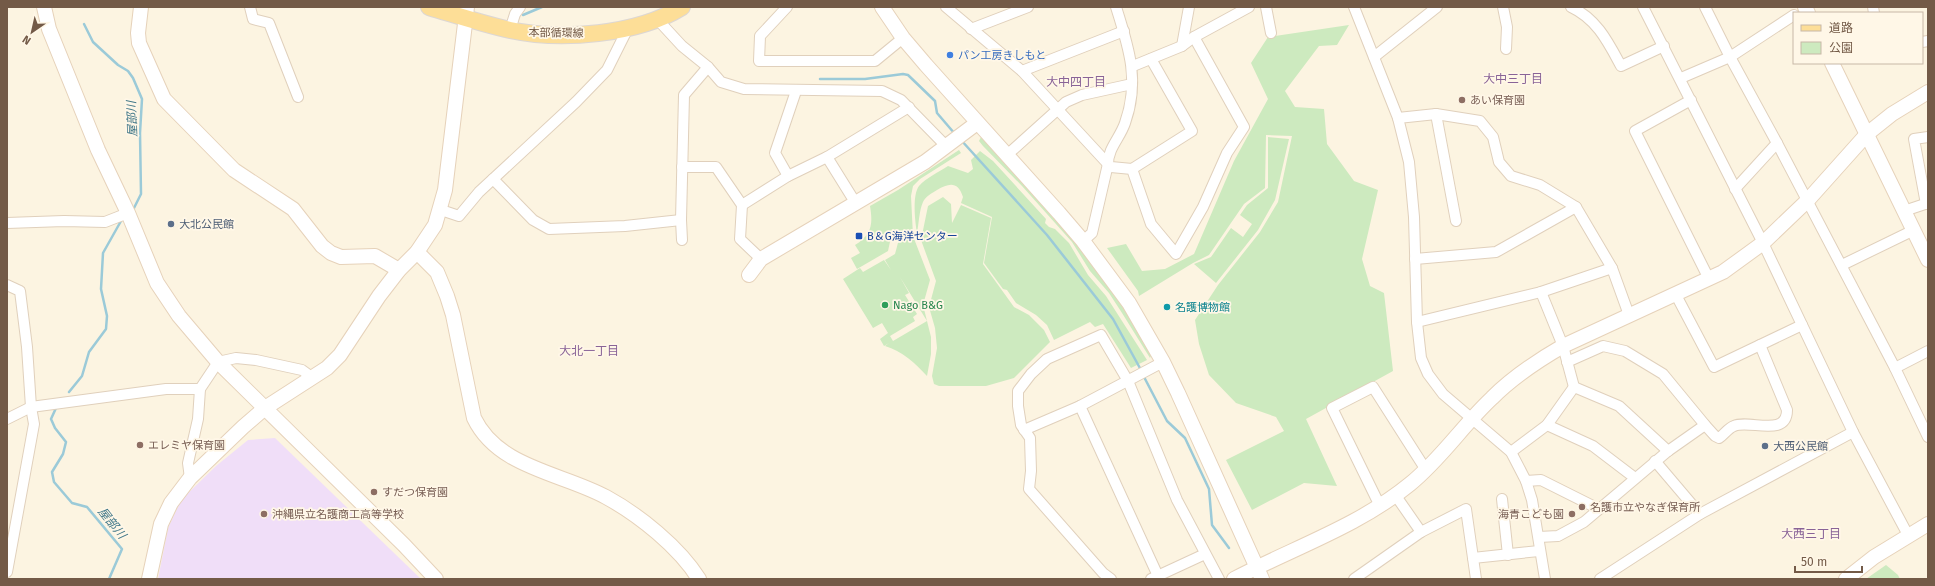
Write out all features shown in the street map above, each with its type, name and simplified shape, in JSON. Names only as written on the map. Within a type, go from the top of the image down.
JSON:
[{"type":"main road","name":"本部循環線","points":[[429,7],[466,12],[510,30],[565,35],[628,28],[658,20],[682,7]]},
{"type":"street","points":[[44,7],[49,29],[98,150],[128,213],[157,283],[179,316],[218,362],[436,579]]},
{"type":"street","points":[[141,7],[138,33],[139,43],[164,98],[215,151],[234,170],[293,209],[322,246],[331,253],[341,257],[376,256],[399,270]]},
{"type":"street","points":[[250,7],[253,19],[269,23],[298,97]]},
{"type":"street","points":[[510,30],[515,14],[520,7]]},
{"type":"street","points":[[787,7],[760,36],[759,61],[874,61],[904,38]]},
{"type":"street","points":[[882,7],[904,38],[973,126],[1007,155],[1083,241],[1128,303],[1163,362],[1260,573]]},
{"type":"street","points":[[946,7],[1022,71],[1111,167],[1132,169],[1192,131],[1151,59]]},
{"type":"street","points":[[972,29],[1004,11],[1028,7]]},
{"type":"street","points":[[1083,241],[1092,233],[1108,164],[1108,154],[1121,134],[1132,101],[1133,66],[1116,7]]},
{"type":"street","points":[[1182,46],[1189,7]]},
{"type":"street","points":[[1133,66],[1182,46],[1194,37],[1249,7]]},
{"type":"street","points":[[1266,7],[1271,33]]},
{"type":"street","points":[[1354,7],[1398,118],[1409,162],[1417,322],[1421,358],[1428,374],[1443,394],[1511,452],[1526,481],[1539,537],[1539,551],[1545,579]]},
{"type":"street","points":[[1374,57],[1437,7]]},
{"type":"street","points":[[1503,7],[1507,27],[1506,49]]},
{"type":"street","points":[[1571,7],[1582,12],[1600,28],[1621,66],[1664,46]]},
{"type":"street","points":[[1643,7],[1681,78],[1763,243],[1852,432],[1908,535]]},
{"type":"street","points":[[1705,7],[1730,57],[1842,265],[1895,368],[1928,438]]},
{"type":"street","points":[[149,579],[161,524],[171,503],[190,478],[265,408],[327,368],[340,354],[399,270],[417,252],[435,225],[441,210],[446,190],[466,12]]},
{"type":"street","points":[[1681,78],[1730,57],[1793,16]]},
{"type":"street","points":[[658,20],[682,46],[708,67],[721,82],[744,89],[796,91],[882,91],[901,100],[950,144]]},
{"type":"street","points":[[441,210],[459,216],[479,192],[576,102],[607,70],[628,28]]},
{"type":"street","points":[[1022,71],[1124,31]]},
{"type":"street","points":[[1132,169],[1151,224],[1176,254],[1203,207],[1227,153],[1244,127],[1194,37]]},
{"type":"street","points":[[1832,64],[1928,260]]},
{"type":"street","points":[[682,240],[681,220],[684,95],[708,67]]},
{"type":"street","points":[[1007,155],[1059,110],[1066,102],[1082,94],[1132,84]]},
{"type":"street","points":[[788,176],[775,153],[796,91]]},
{"type":"street","points":[[1234,579],[1260,573],[1396,496],[1426,470],[1471,419],[1492,398],[1522,372],[1563,346],[1723,272],[1763,243],[1808,200],[1867,134],[1892,114],[1928,92]]},
{"type":"street","points":[[1691,100],[1635,131],[1710,279]]},
{"type":"street","points":[[742,205],[788,176],[827,157],[909,107]]},
{"type":"street","points":[[1398,118],[1436,114],[1480,121],[1493,137],[1499,162],[1511,176],[1540,185],[1576,207],[1612,268],[1628,315]]},
{"type":"street","points":[[1436,114],[1456,221]]},
{"type":"street","points":[[749,275],[761,259],[855,202],[900,178],[950,144],[973,126]]},
{"type":"street","points":[[1904,210],[1927,204],[1914,139],[1928,137]]},
{"type":"street","points":[[1735,189],[1777,143]]},
{"type":"street","points":[[827,157],[855,202]]},
{"type":"street","points":[[682,166],[716,167],[742,205],[740,239],[761,259]]},
{"type":"street","points":[[493,179],[533,220],[549,229],[625,226],[681,220]]},
{"type":"street","points":[[1415,259],[1496,252],[1576,207]]},
{"type":"street","points":[[7,224],[64,221],[104,222],[128,213]]},
{"type":"street","points":[[1842,265],[1914,230]]},
{"type":"street","points":[[417,252],[437,272],[447,296],[453,314],[474,418],[478,427],[491,443],[509,455],[548,474],[605,496],[626,509],[673,548],[690,565],[699,579]]},
{"type":"street","points":[[1417,322],[1541,292],[1612,268]]},
{"type":"street","points":[[7,285],[20,291],[27,347],[31,407],[34,424],[7,572]]},
{"type":"street","points":[[1541,292],[1563,346],[1574,387]]},
{"type":"street","points":[[1676,295],[1714,367],[1802,325]]},
{"type":"street","points":[[1111,579],[1103,573],[1029,489],[1031,471],[1030,438],[1021,424],[1018,406],[1018,391],[1031,374],[1047,359],[1101,335],[1133,379],[1177,500],[1218,579]]},
{"type":"street","points":[[1567,362],[1603,346],[1625,351],[1663,374],[1705,425],[1715,436],[1719,438],[1733,426],[1744,424],[1775,426],[1784,422],[1787,416],[1787,410],[1760,345]]},
{"type":"street","points":[[1895,368],[1928,351]]},
{"type":"street","points":[[190,478],[188,463],[198,419],[200,389],[218,362],[236,358],[256,360],[302,370],[313,378]]},
{"type":"street","points":[[1024,430],[1080,406],[1163,362]]},
{"type":"street","points":[[1380,506],[1332,408],[1373,387],[1426,470]]},
{"type":"street","points":[[1511,452],[1547,425],[1574,387]]},
{"type":"street","points":[[1574,387],[1619,406],[1668,451]]},
{"type":"street","points":[[7,419],[31,407],[166,389],[200,389]]},
{"type":"street","points":[[1080,406],[1155,577],[1205,554]]},
{"type":"street","points":[[1547,425],[1593,446],[1635,478]]},
{"type":"street","points":[[1539,537],[1558,536],[1584,522],[1668,451],[1705,425]]},
{"type":"street","points":[[1600,579],[1700,514],[1852,432]]},
{"type":"street","points":[[1655,462],[1700,514]]},
{"type":"street","points":[[1526,481],[1542,480],[1599,509]]},
{"type":"street","points":[[1396,496],[1421,532]]},
{"type":"street","points":[[1502,499],[1508,555]]},
{"type":"street","points":[[1354,579],[1421,532],[1466,509],[1476,579]]},
{"type":"street","points":[[1846,579],[1908,535],[1928,524]]},
{"type":"street","points":[[1473,558],[1539,551]]},
{"type":"shaded area","name":"沖縄県立名護商工高等学校","points":[[275,438],[421,579],[158,579],[168,528],[181,500],[216,466],[248,440]]},
{"type":"green space","points":[[1349,25],[1337,45],[1319,46],[1285,91],[1295,107],[1324,109],[1327,144],[1354,181],[1378,190],[1362,259],[1370,286],[1384,293],[1393,371],[1306,419],[1337,486],[1304,483],[1252,510],[1226,460],[1284,431],[1276,417],[1236,403],[1209,375],[1199,344],[1195,320],[1218,285],[1260,232],[1278,202],[1292,136],[1266,135],[1265,188],[1244,204],[1209,255],[1139,296],[1138,291],[1107,248],[1126,244],[1142,271],[1165,269],[1194,254],[1234,161],[1268,99],[1251,63],[1268,37]]},
{"type":"green space","points":[[981,137],[1059,222],[1093,263],[1133,324],[1151,356],[1150,358],[1109,293],[1090,271],[1072,242],[1022,186],[983,146],[979,141]]},
{"type":"green space","points":[[1268,137],[1289,139],[1275,200],[1258,230],[1216,283],[1194,264],[1211,257],[1231,228],[1243,237],[1252,224],[1240,215],[1247,205],[1268,188]]},
{"type":"green space","points":[[959,150],[961,153],[920,179],[913,186],[911,196],[913,236],[930,280],[923,305],[927,321],[931,337],[931,354],[927,376],[908,358],[885,346],[889,343],[884,346],[880,339],[888,333],[882,323],[873,328],[843,279],[860,268],[863,272],[884,260],[891,270],[885,260],[895,254],[899,239],[891,237],[888,251],[857,269],[851,258],[860,253],[855,245],[865,237],[870,228],[870,206],[898,190]],"holes":[[[900,277],[927,321],[893,341],[890,336],[915,321],[913,317],[917,314],[905,295],[909,293]]]},
{"type":"green space","points":[[980,151],[993,161],[1046,219],[1045,223],[1049,227],[1055,229],[1069,243],[1088,275],[1106,296],[1147,360],[1131,368],[1103,324],[1095,327],[1090,322],[1054,340],[1047,325],[1036,315],[1016,303],[1007,290],[1003,289],[984,263],[992,217],[961,203],[963,197],[959,188],[956,186],[945,186],[925,198],[921,209],[917,233],[915,196],[919,186],[948,166],[968,173],[973,169],[971,160]]},
{"type":"green space","points":[[943,197],[951,204],[952,223],[961,205],[991,218],[983,264],[1014,307],[1029,315],[1044,330],[1050,342],[1014,378],[986,386],[939,386],[934,384],[932,376],[937,348],[935,328],[929,307],[936,281],[921,240],[928,206]]},
{"type":"green space","points":[[1886,565],[1898,575],[1900,579],[1866,579]]},
{"type":"waterway","points":[[523,15],[542,7]]},
{"type":"waterway","name":"屋部川","points":[[84,24],[93,42],[118,65],[128,71],[133,78],[142,99],[140,133],[141,194],[134,208]]},
{"type":"waterway","points":[[820,79],[865,79],[903,74],[908,75],[935,101],[937,113],[955,134]]},
{"type":"waterway","points":[[961,140],[1047,235],[1113,319],[1141,370]]},
{"type":"waterway","name":"屋部川","points":[[69,392],[82,376],[89,352],[106,329],[107,316],[101,289],[103,253],[121,221]]},
{"type":"waterway","points":[[1143,375],[1167,421],[1185,438],[1209,489],[1212,525],[1229,548]]},
{"type":"waterway","name":"屋部川","points":[[56,408],[51,419],[55,428],[66,442],[63,454],[52,472],[54,482],[72,503],[87,507],[122,549],[109,579]]},
{"type":"place","name":"パン工房きしもと","points":[[950,55]]},
{"type":"place","name":"あい保育園","points":[[1462,100]]},
{"type":"place","name":"大北公民館","points":[[171,224]]},
{"type":"place","name":"B＆G海洋センター","points":[[859,236]]},
{"type":"place","name":"Nago B&G","points":[[885,305]]},
{"type":"place","name":"名護博物館","points":[[1167,307]]},
{"type":"place","name":"エレミヤ保育園","points":[[140,445]]},
{"type":"place","name":"大西公民館","points":[[1765,446]]},
{"type":"place","name":"すだつ保育園","points":[[374,492]]},
{"type":"place","name":"名護市立やなぎ保育所","points":[[1582,507]]},
{"type":"place","name":"沖縄県立名護商工高等学校","points":[[264,514]]},
{"type":"place","name":"海青こども園","points":[[1572,514]]},
{"type":"district","name":"大中三丁目","points":[[1513,79]]},
{"type":"district","name":"大中四丁目","points":[[1076,82]]},
{"type":"district","name":"大北一丁目","points":[[589,351]]},
{"type":"district","name":"大西三丁目","points":[[1811,534]]}]
